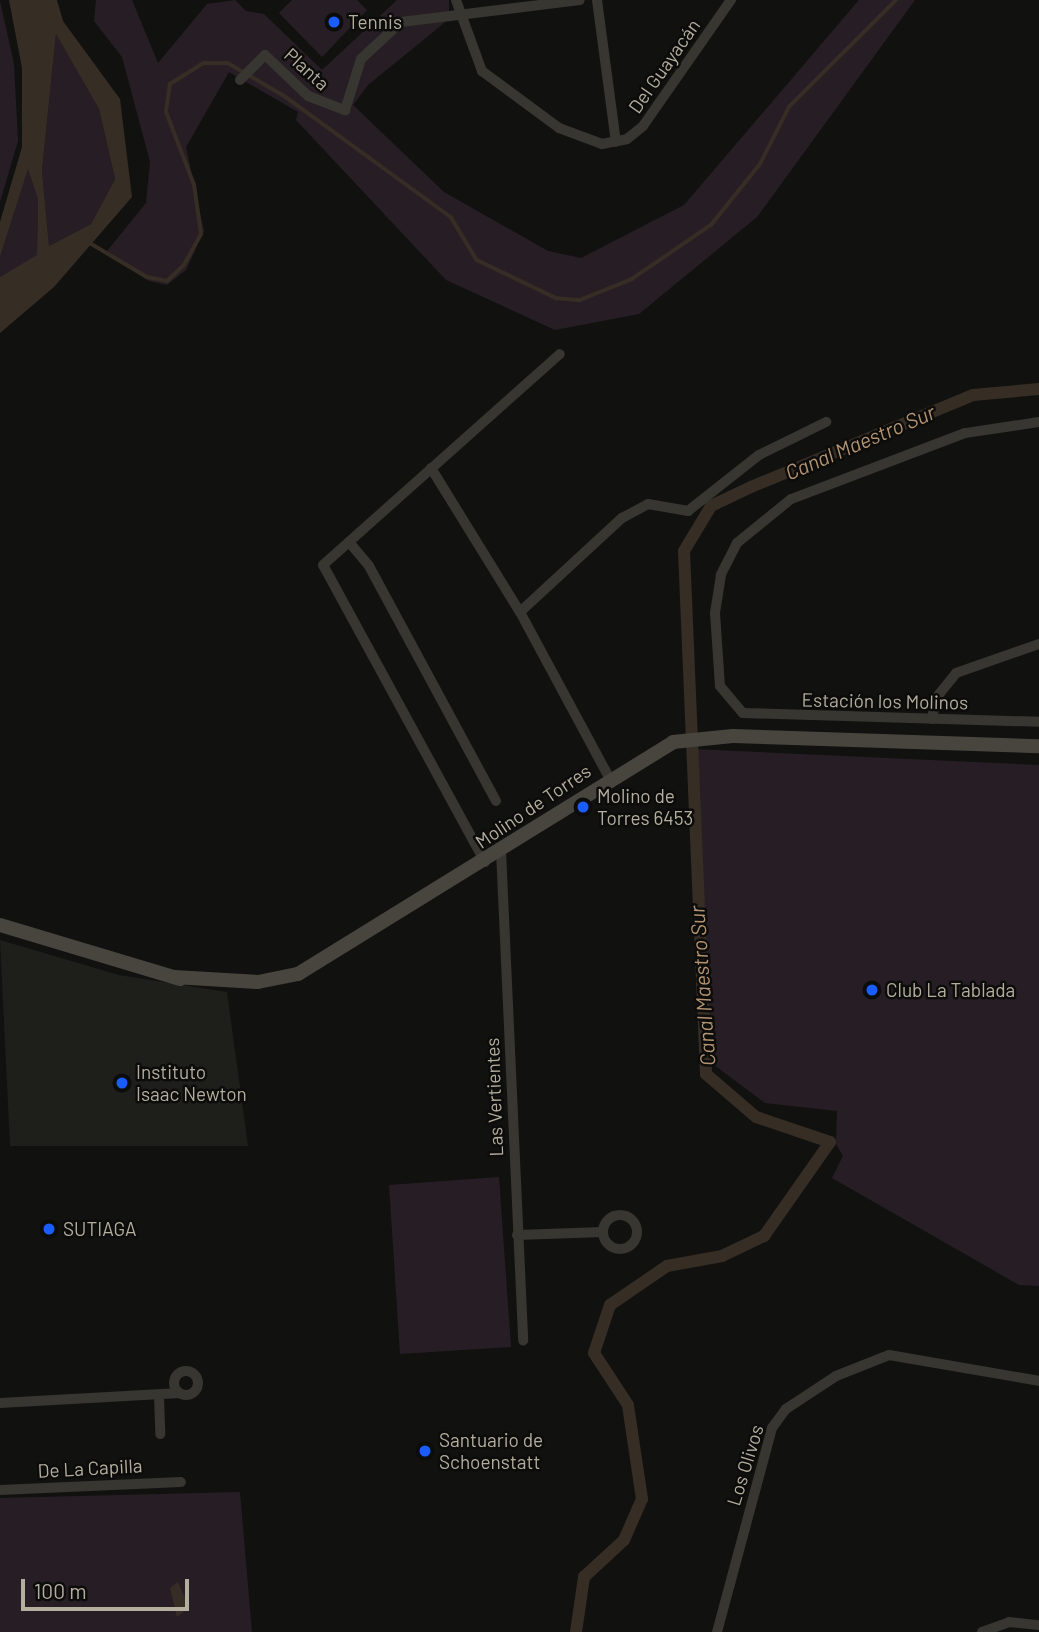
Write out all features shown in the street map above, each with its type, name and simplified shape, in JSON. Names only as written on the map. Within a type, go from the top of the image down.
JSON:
[{"type":"main road","name":"Molino de Torres","points":[[0,932],[174,977],[275,986],[309,976],[609,778],[682,740],[754,737],[1039,746]]},
{"type":"main road","name":"Molino de Torres","points":[[0,925],[89,954]]},
{"type":"street","points":[[456,0],[476,64],[494,82],[574,136],[616,142],[595,12],[597,0]]},
{"type":"street","name":"Del Guayacán","points":[[616,142],[636,133],[656,111],[732,0]]},
{"type":"street","points":[[460,19],[578,1],[595,12]]},
{"type":"street","name":"Planta","points":[[240,80],[248,65],[265,55],[308,96],[345,110],[361,59],[388,29],[417,19],[460,19]]},
{"type":"street","points":[[485,862],[323,565],[560,354]]},
{"type":"street","points":[[520,612],[622,517],[649,505],[688,512],[759,456],[826,422]]},
{"type":"street","name":"Estación los Molinos","points":[[1039,422],[965,433],[843,475],[791,499],[753,527],[731,552],[716,600],[719,675],[733,706],[752,716],[1039,722]]},
{"type":"street","points":[[431,468],[520,612],[609,778]]},
{"type":"street","points":[[349,542],[369,566],[496,802]]},
{"type":"street","points":[[932,719],[936,698],[956,673],[1039,644]]},
{"type":"street","name":"Las Vertientes","points":[[501,851],[523,1341]]},
{"type":"street","points":[[517,1235],[603,1232]]},
{"type":"street","name":"Los Olivos","points":[[717,1632],[772,1428],[786,1409],[836,1376],[890,1355],[1039,1381]]},
{"type":"street","points":[[0,1404],[180,1393]]},
{"type":"street","points":[[159,1396],[160,1434]]},
{"type":"street","name":"De La Capilla","points":[[0,1490],[181,1482]]},
{"type":"street","points":[[982,1632],[1009,1622],[1039,1625]]},
{"type":"shaded area","points":[[9,0],[57,0],[63,21],[120,99],[132,197],[54,287],[0,333],[0,277],[37,255],[38,199],[28,169],[0,257],[0,222],[22,147],[22,68]],"holes":[[[56,34],[99,109],[115,179],[91,224],[49,246],[42,170]]]},
{"type":"shaded area","points":[[96,0],[132,0],[158,63],[207,4],[235,0],[246,11],[264,14],[322,70],[397,0],[449,0],[449,19],[368,85],[353,105],[444,192],[548,251],[581,258],[684,205],[859,0],[915,0],[757,217],[639,314],[555,330],[446,280],[296,120],[298,112],[229,72],[186,147],[204,231],[186,270],[167,285],[149,281],[121,263],[107,251],[146,203],[150,162],[122,57],[94,21]]},
{"type":"shaded area","name":"Tennis","points":[[292,0],[357,0],[367,10],[322,57],[279,13]]},
{"type":"shaded area","points":[[0,1],[14,64],[18,141],[0,202]]},
{"type":"shaded area","points":[[56,33],[99,109],[115,179],[91,224],[49,246],[42,170]]},
{"type":"shaded area","points":[[28,168],[38,199],[37,256],[0,277],[0,257]]},
{"type":"shaded area","name":"Club La Tablada","points":[[693,749],[1039,765],[1039,1286],[1019,1285],[832,1178],[843,1156],[836,1144],[837,1111],[765,1103],[710,1062]]},
{"type":"shaded area","name":"Instituto Isaac Newton","points":[[0,940],[119,975],[227,992],[248,1146],[10,1146]]},
{"type":"shaded area","points":[[499,1177],[511,1347],[400,1354],[389,1185]]},
{"type":"shaded area","points":[[240,1492],[252,1632],[0,1632],[0,1498]]},
{"type":"shaded area","points":[[178,1582],[189,1607],[177,1617],[170,1588]]},
{"type":"waterway","points":[[90,243],[147,277],[167,281],[184,265],[201,234],[194,185],[166,112],[170,84],[204,63],[228,63],[283,95],[451,217],[477,260],[556,298],[580,300],[632,279],[711,225],[760,164],[789,107],[896,0]]},
{"type":"waterway","name":"Canal Maestro Sur","points":[[576,1632],[584,1577],[624,1540],[642,1499],[628,1405],[594,1353],[610,1305],[667,1266],[722,1256],[764,1236],[830,1142],[756,1117],[706,1074],[684,551],[711,506],[751,487],[973,395],[1039,389]]},
{"type":"place","name":"Tennis","points":[[334,22]]},
{"type":"place","name":"Molino de Torres 6453","points":[[583,807]]},
{"type":"place","name":"Club La Tablada","points":[[872,990]]},
{"type":"place","name":"Instituto Isaac Newton","points":[[122,1083]]},
{"type":"place","name":"SUTIAGA","points":[[49,1229]]},
{"type":"place","name":"Santuario de Schoenstatt","points":[[425,1451]]}]
